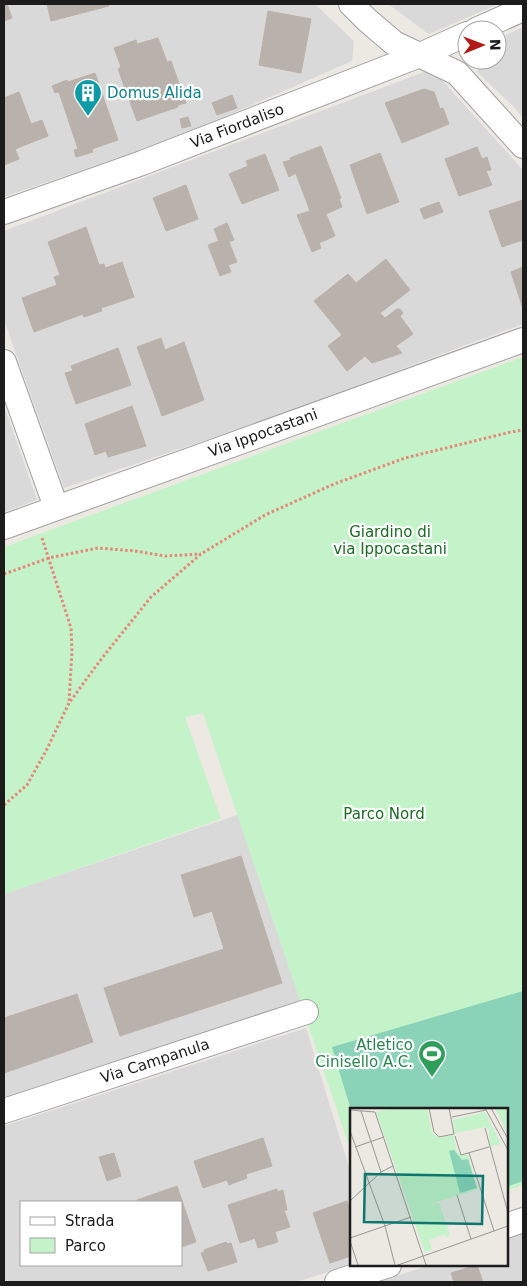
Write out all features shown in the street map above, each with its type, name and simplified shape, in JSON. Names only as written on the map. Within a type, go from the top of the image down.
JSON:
[{"type":"street","points":[[351,4],[394,43],[457,73],[523,146]]},
{"type":"street","points":[[498,20],[523,9]]},
{"type":"street","name":"Via Fiordaliso","points":[[4,212],[142,163],[420,55],[457,38]]},
{"type":"street","name":"Via Ippocastani","points":[[4,527],[523,340]]},
{"type":"street","points":[[4,362],[56,508]]},
{"type":"street","name":"Via Campanula","points":[[4,1111],[306,1012]]},
{"type":"street","points":[[507,1226],[523,1220]]},
{"type":"street","points":[[337,1282],[386,1266]]},
{"type":"path","points":[[4,805],[27,785],[47,749],[69,702],[102,658],[150,597],[201,554],[265,515],[334,484],[405,458],[523,430]]},
{"type":"path","points":[[34,516],[71,628],[72,651],[69,702]]},
{"type":"path","points":[[4,574],[49,558],[98,548],[135,550],[165,556],[201,554]]},
{"type":"shaded area","points":[[4,4],[315,4],[354,41],[352,61],[206,125],[4,197]]},
{"type":"shaded area","points":[[388,4],[498,4],[461,20],[457,20],[457,22],[429,34]]},
{"type":"shaded area","points":[[523,27],[523,118],[477,72],[477,70],[507,70],[507,34]]},
{"type":"shaded area","points":[[432,69],[523,170],[523,324],[256,423],[64,488],[4,320],[4,231]]},
{"type":"shaded area","points":[[4,406],[37,500],[4,512]]},
{"type":"shaded area","points":[[249,811],[313,1001],[4,1100],[4,894]]},
{"type":"shaded area","points":[[306,1028],[350,1171],[350,1265],[296,1282],[4,1282],[4,1126]]},
{"type":"shaded area","points":[[523,1233],[523,1282],[378,1282],[427,1266],[507,1266],[507,1239]]},
{"type":"green space","points":[[523,357],[523,1185],[507,1191],[507,1108],[350,1108],[350,1149],[203,713],[185,717],[221,819],[4,894],[4,547]]},
{"type":"green space","name":"Atletico Cinisello A.C.","points":[[523,991],[523,1181],[507,1187],[507,1108],[350,1108],[332,1047]]},
{"type":"building","points":[[4,4],[7,4],[12,18],[4,21]]},
{"type":"building","points":[[47,4],[108,4],[109,6],[51,21]]},
{"type":"building","points":[[268,11],[311,19],[301,73],[259,65]]},
{"type":"building","points":[[158,38],[167,62],[171,61],[186,103],[137,121],[118,69],[121,67],[114,48],[136,40],[137,44]]},
{"type":"building","name":"Domus Alida","points":[[95,73],[118,140],[92,149],[93,152],[76,157],[74,150],[78,149],[59,92],[55,93],[52,86]]},
{"type":"building","points":[[424,89],[434,92],[440,109],[443,108],[449,124],[402,143],[385,103]]},
{"type":"building","points":[[19,92],[31,124],[42,120],[48,136],[15,149],[19,159],[4,165],[4,98]]},
{"type":"building","points":[[232,95],[237,108],[217,115],[212,103]]},
{"type":"building","points":[[188,117],[191,126],[182,128],[180,119]]},
{"type":"building","points":[[321,146],[341,198],[339,199],[342,207],[326,214],[335,236],[319,243],[321,248],[312,252],[297,215],[310,211],[290,158]]},
{"type":"building","points":[[477,147],[482,159],[487,157],[491,170],[486,171],[492,185],[459,196],[445,159]]},
{"type":"building","points":[[380,153],[399,202],[367,214],[350,165]]},
{"type":"building","points":[[265,154],[279,190],[242,204],[229,174],[248,166],[246,161]]},
{"type":"building","points":[[291,160],[296,173],[289,177],[283,162]]},
{"type":"building","points":[[186,185],[198,219],[166,231],[153,198]]},
{"type":"building","points":[[523,200],[523,240],[502,247],[489,211]]},
{"type":"building","points":[[439,202],[443,212],[424,219],[420,209]]},
{"type":"building","points":[[227,223],[234,240],[229,242],[237,262],[228,265],[214,229]]},
{"type":"building","points":[[86,227],[99,265],[104,264],[105,268],[122,262],[134,297],[101,308],[102,311],[84,317],[83,314],[34,332],[22,298],[57,285],[54,277],[60,275],[48,242]]},
{"type":"building","points":[[219,241],[231,272],[220,276],[208,245]]},
{"type":"building","points":[[386,259],[410,290],[380,313],[385,318],[397,309],[400,309],[403,313],[400,316],[413,334],[396,346],[402,353],[372,363],[365,356],[347,371],[328,346],[342,335],[314,301],[348,274],[356,283]]},
{"type":"building","points":[[523,267],[523,309],[511,272]]},
{"type":"building","points":[[161,338],[165,350],[184,342],[204,400],[162,416],[137,347]]},
{"type":"building","points":[[118,348],[131,385],[76,404],[65,373],[73,371],[71,366]]},
{"type":"building","points":[[132,406],[146,446],[108,457],[106,451],[95,455],[85,424]]},
{"type":"building","points":[[241,856],[282,983],[120,1036],[104,988],[224,949],[212,911],[194,917],[181,875]]},
{"type":"building","points":[[77,994],[93,1042],[4,1073],[4,1018]]},
{"type":"building","points":[[263,1138],[272,1166],[246,1174],[247,1178],[229,1185],[227,1180],[203,1188],[194,1161]]},
{"type":"building","points":[[114,1153],[121,1176],[107,1181],[99,1157]]},
{"type":"building","points":[[177,1186],[196,1242],[182,1247],[182,1201],[137,1200]]},
{"type":"building","points":[[277,1189],[277,1192],[283,1190],[287,1210],[284,1210],[290,1227],[240,1243],[228,1205]]},
{"type":"building","points":[[347,1201],[350,1208],[350,1256],[330,1263],[313,1213]]},
{"type":"building","points":[[275,1232],[278,1242],[258,1248],[255,1238]]},
{"type":"building","points":[[226,1242],[227,1244],[231,1243],[237,1262],[208,1271],[201,1253],[204,1250]]},
{"type":"building","points":[[477,1266],[483,1282],[454,1282],[451,1273]]},
{"type":"place","name":"Domus Alida","points":[[88,117]]},
{"type":"place","name":"Atletico Cinisello A.C.","points":[[432,1078]]},
{"type":"park label","name":"Giardino di via Ippocastani","points":[[390,540]]},
{"type":"park label","name":"Parco Nord","points":[[384,814]]}]
